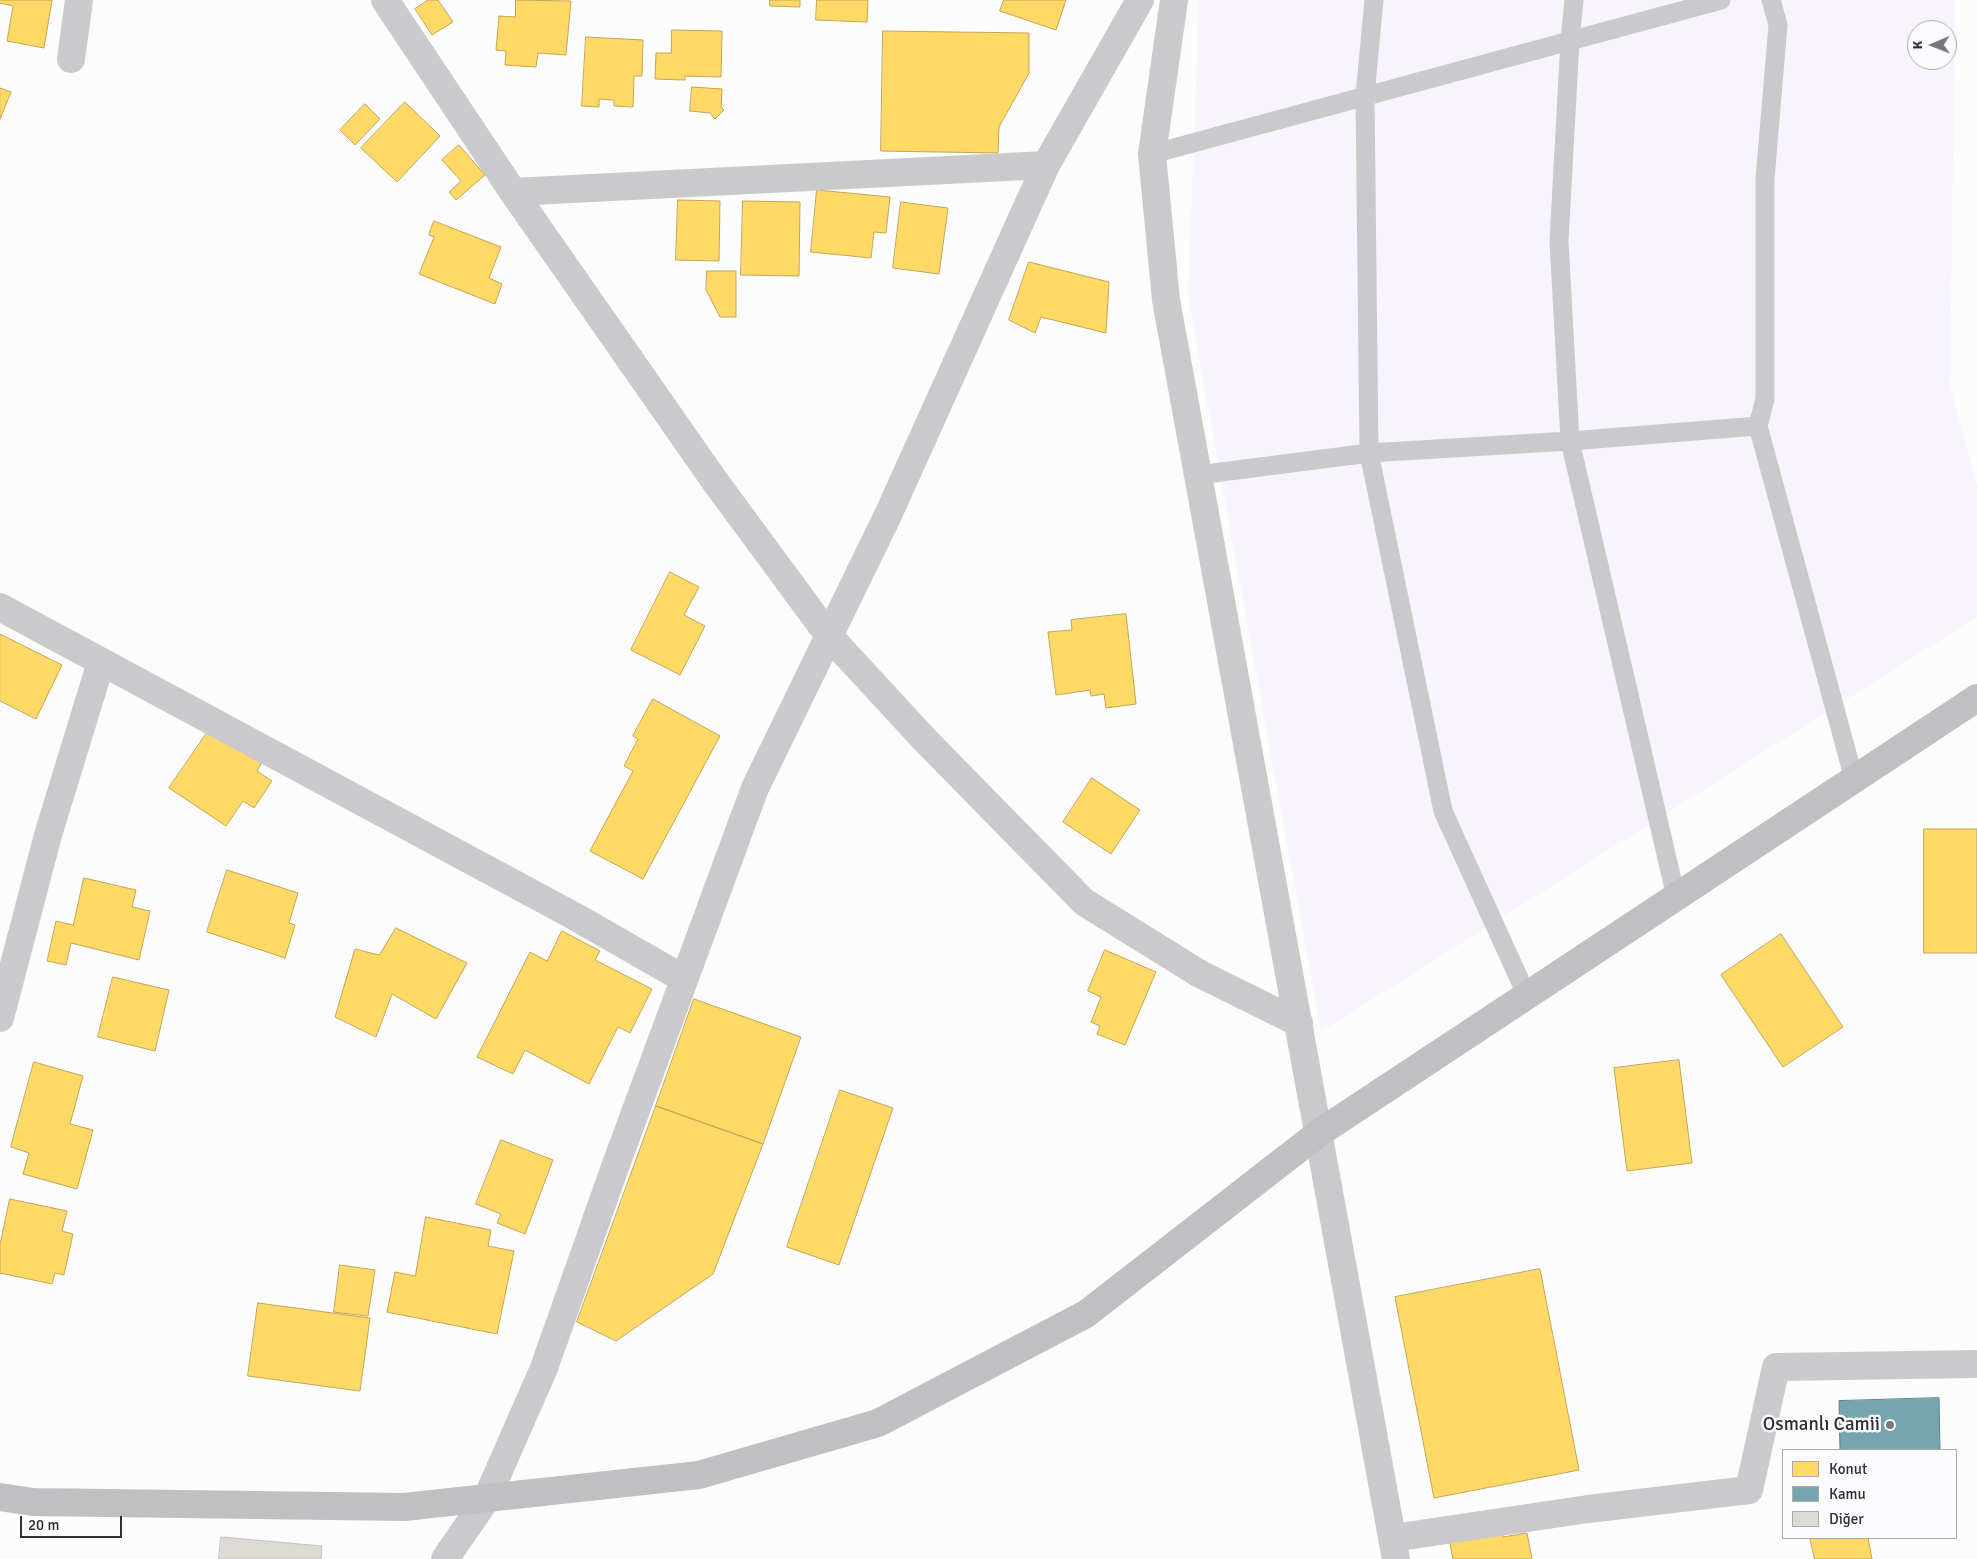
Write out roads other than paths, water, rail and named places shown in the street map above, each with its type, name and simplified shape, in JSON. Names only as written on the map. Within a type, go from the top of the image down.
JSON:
[{"type":"main road","points":[[0,1497],[33,1502],[404,1507],[699,1475],[878,1423],[1086,1314],[1319,1133],[1977,698]]},
{"type":"street","points":[[70,59],[79,0]]},
{"type":"street","points":[[385,0],[513,192],[714,480],[829,636],[925,740],[1084,902],[1200,974],[1299,1023]]},
{"type":"street","points":[[445,1559],[488,1498],[544,1368],[754,788],[888,515],[1046,164],[1140,0]]},
{"type":"street","points":[[1174,0],[1152,154],[1166,300],[1395,1548],[1588,1509],[1750,1490],[1776,1368],[1977,1364]]},
{"type":"street","points":[[513,192],[1046,164]]},
{"type":"street","points":[[0,607],[574,916],[684,979]]},
{"type":"street","points":[[0,1018],[48,835],[101,662]]},
{"type":"lane","points":[[1374,0],[1365,95],[1369,453],[1443,811],[1527,996]]},
{"type":"lane","points":[[1574,0],[1570,40],[1560,241],[1570,441],[1676,897]]},
{"type":"lane","points":[[1152,154],[1722,0]]},
{"type":"lane","points":[[1771,0],[1778,24],[1765,179],[1765,399],[1758,426],[1854,779]]},
{"type":"lane","points":[[1198,475],[1369,453],[1570,441],[1758,426]]},
{"type":"place","name":"Osmanlı Camii","points":[[1890,1425]]}]
